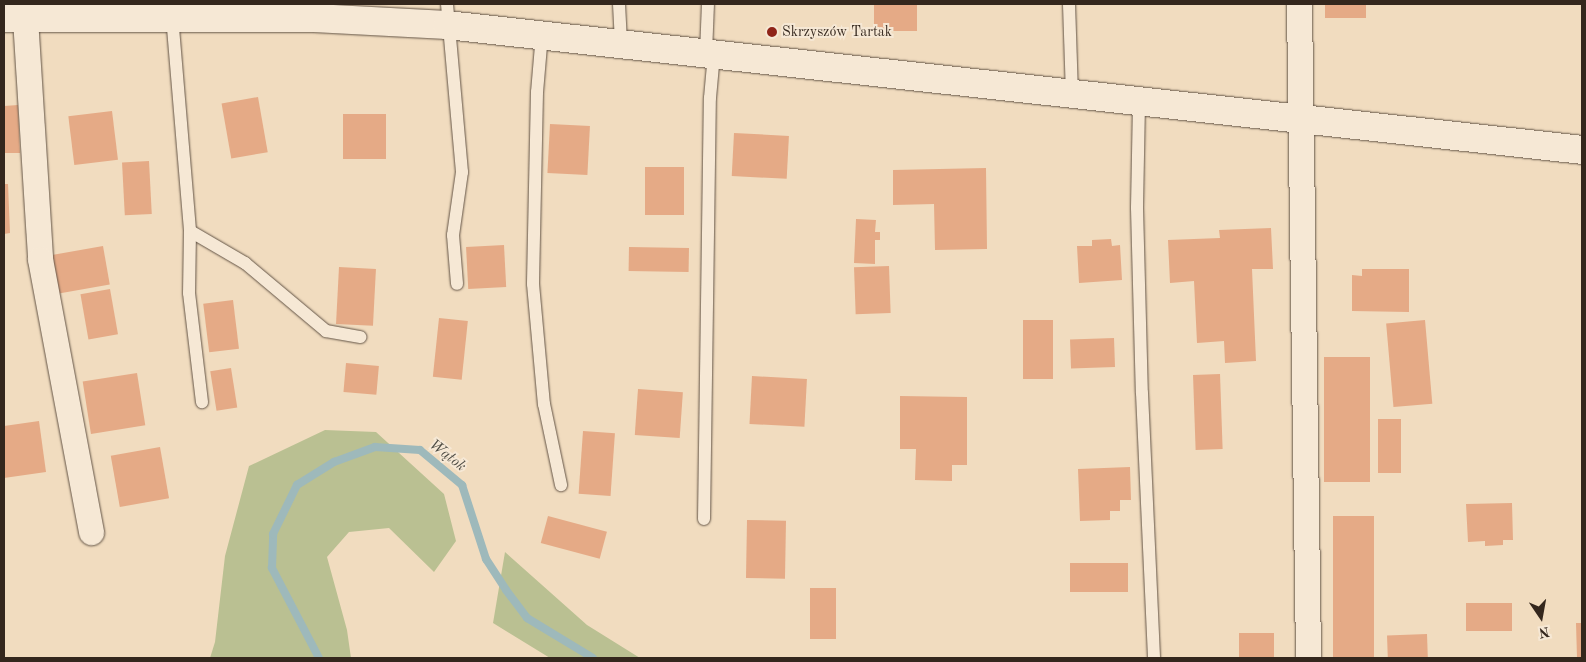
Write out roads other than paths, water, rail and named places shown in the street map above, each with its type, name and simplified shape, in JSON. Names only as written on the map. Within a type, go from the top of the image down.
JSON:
[{"type":"street","points":[[1299,4],[1308,658]]},
{"type":"street","points":[[91,532],[40,259],[27,14],[171,11],[314,18],[447,14],[542,34],[621,44],[1139,103],[1582,150]]},
{"type":"lane","points":[[619,4],[621,44]]},
{"type":"lane","points":[[704,519],[710,98],[708,4]]},
{"type":"lane","points":[[1069,4],[1072,95]]},
{"type":"lane","points":[[171,11],[175,78],[190,231],[189,293],[202,402]]},
{"type":"lane","points":[[447,14],[462,172],[453,235],[457,284]]},
{"type":"lane","points":[[542,34],[537,92],[533,284],[544,404],[561,485]]},
{"type":"lane","points":[[1139,103],[1137,208],[1142,393],[1154,658]]},
{"type":"lane","points":[[190,231],[245,263],[326,331],[360,337]]},
{"type":"waterway","name":"Wątok","points":[[319,658],[272,568],[273,534],[297,485],[334,462],[375,447],[420,450],[462,485],[486,559],[527,618],[593,658]]},
{"type":"place","name":"Skrzyszów Tartak","points":[[772,32]]}]
